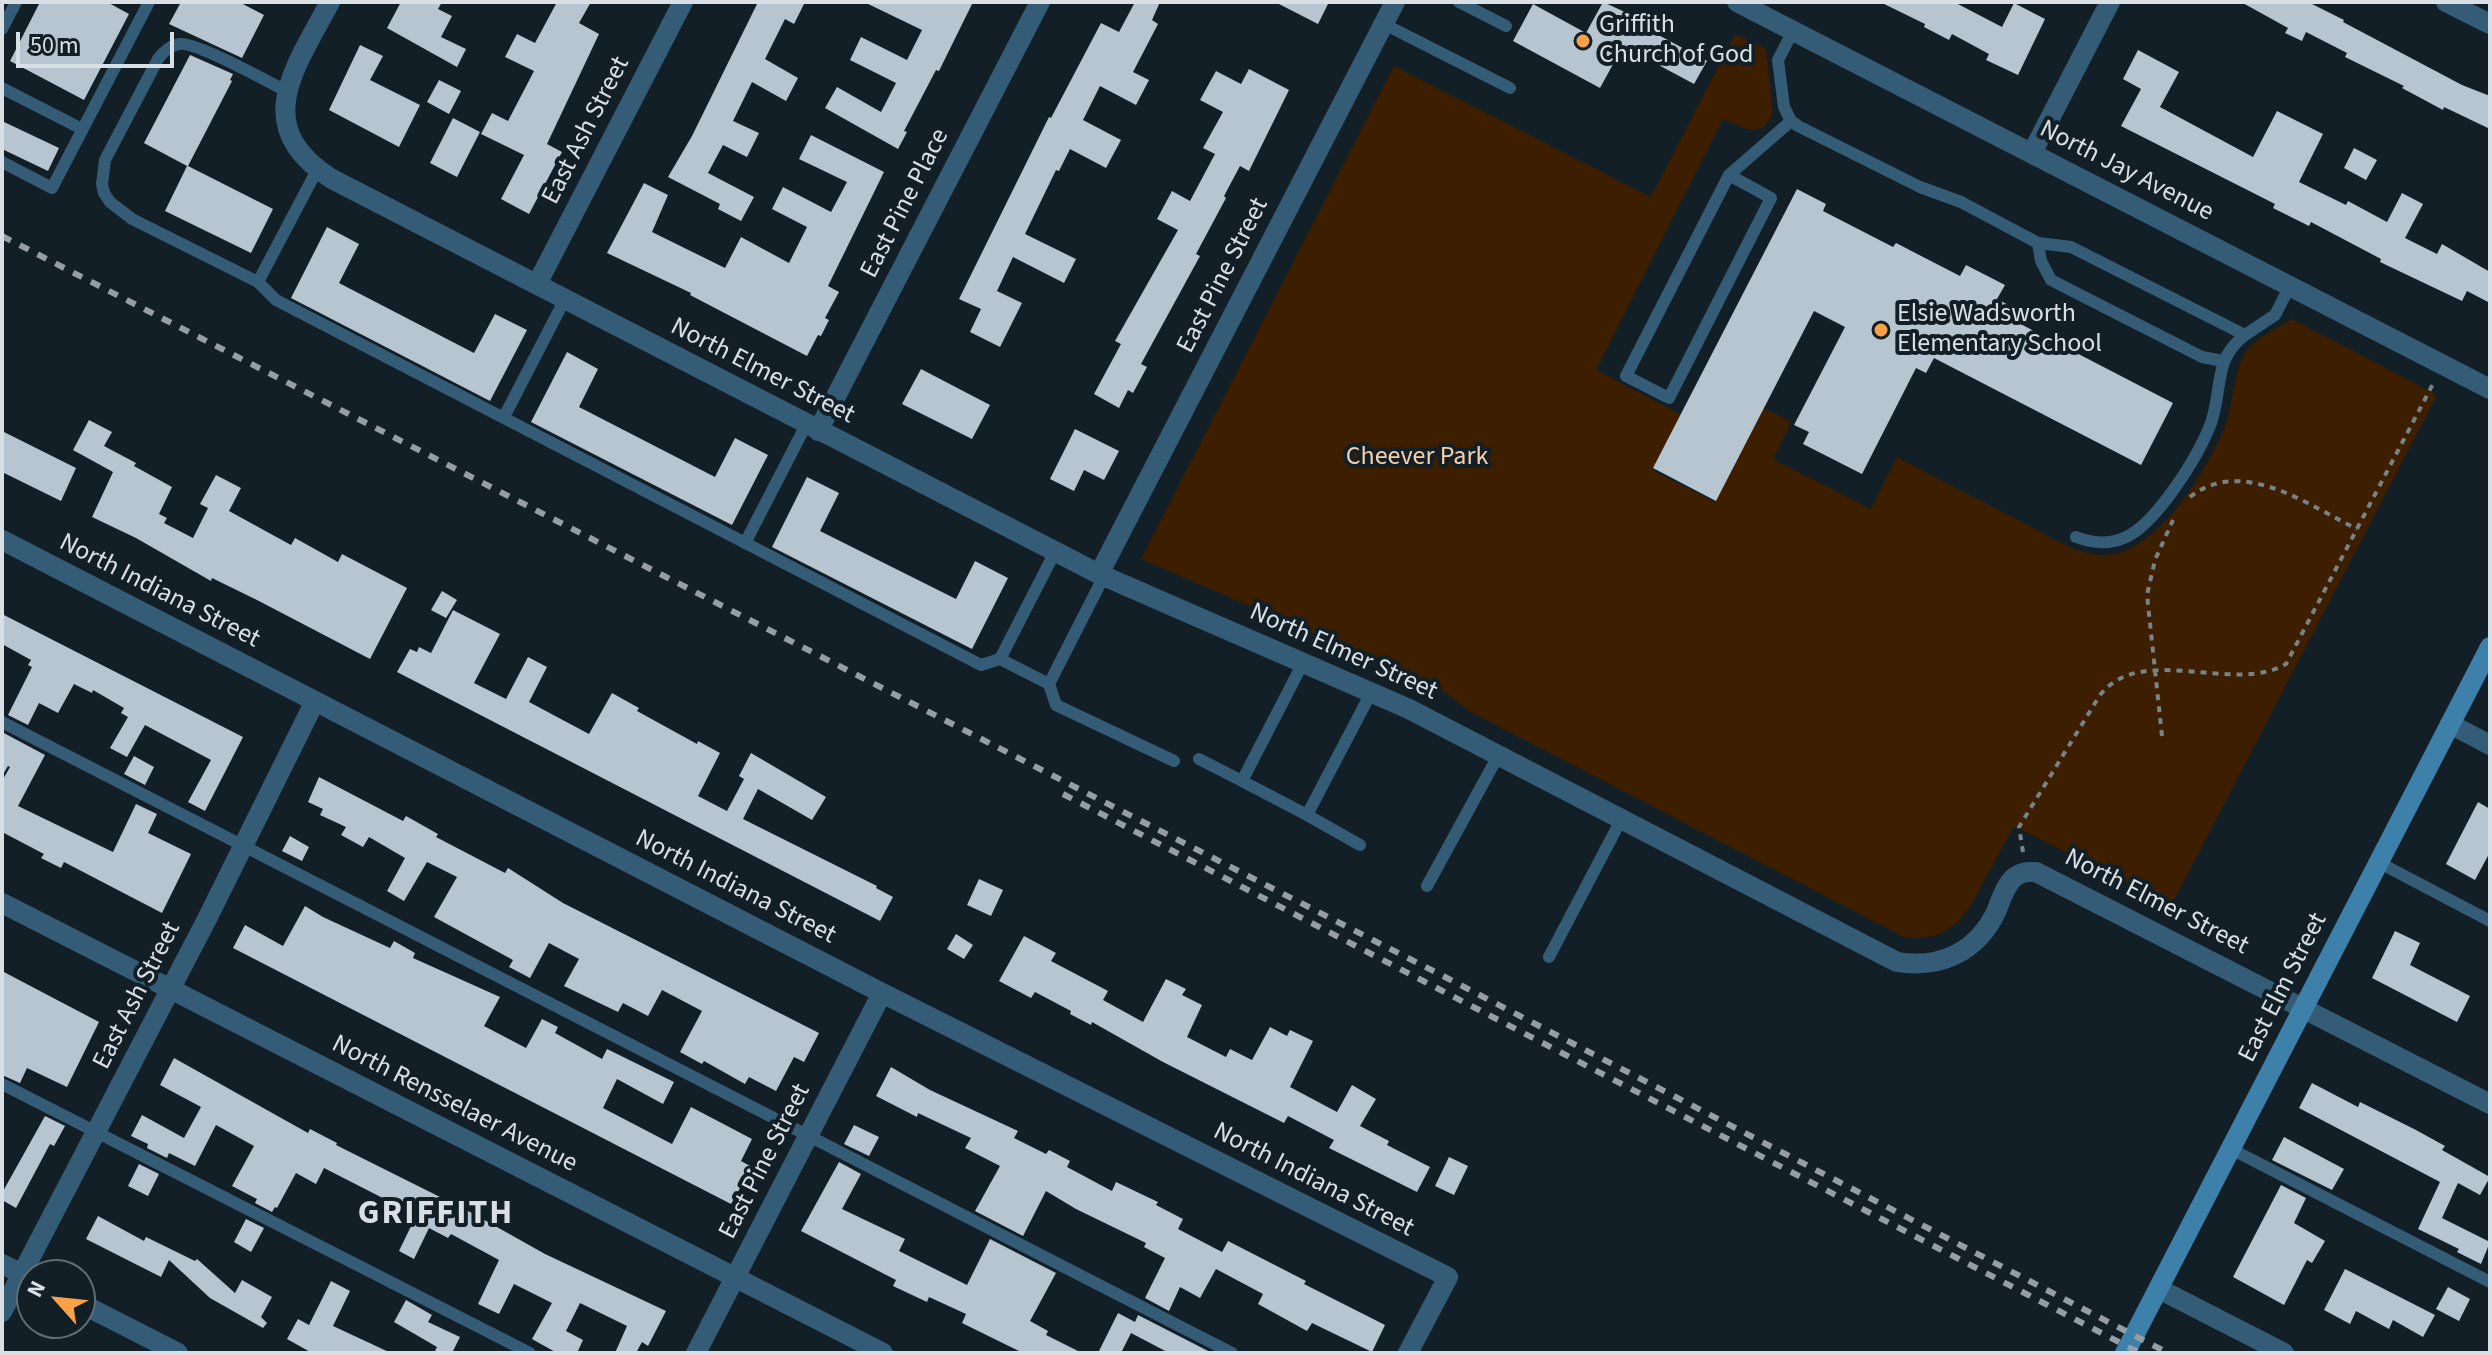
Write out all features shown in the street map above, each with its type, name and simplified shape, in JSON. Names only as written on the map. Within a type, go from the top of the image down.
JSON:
[{"type":"street","name":"North Elmer Street","points":[[330,2],[286,91],[284,109],[289,136],[297,150],[317,170],[1055,552],[1409,709],[1886,957],[1909,964],[1942,961],[1963,951],[1986,929],[2011,880],[2027,871],[2045,875],[2490,1104]]},
{"type":"street","name":"East Ash Street","points":[[537,284],[683,2]]},
{"type":"street","name":"East Pine Place","points":[[812,428],[1040,2]]},
{"type":"street","name":"East Pine Street","points":[[1102,575],[1395,2]]},
{"type":"street","name":"North Jay Avenue","points":[[1737,2],[2490,389]]},
{"type":"street","points":[[2032,153],[2110,2]]},
{"type":"street","points":[[2446,2],[2490,24]]},
{"type":"street","name":"North Indiana Street","points":[[2,540],[882,993],[1448,1277],[1408,1353]]},
{"type":"street","name":"East Elm Street","points":[[2125,1353],[2490,647]]},
{"type":"street","name":"East Ash Street","points":[[35,1259],[96,1132],[315,701]]},
{"type":"street","points":[[2450,724],[2490,745]]},
{"type":"street","name":"North Rensselaer Avenue","points":[[2,903],[883,1353]]},
{"type":"street","name":"East Pine Street","points":[[696,1353],[882,993]]},
{"type":"street","points":[[2159,1289],[2284,1353]]},
{"type":"street","name":"East Ash Street","points":[[2,1312],[16,1292]]},
{"type":"street","points":[[96,1311],[178,1353]]},
{"type":"lane","points":[[2,29],[16,2]]},
{"type":"lane","points":[[2,162],[52,188],[149,2]]},
{"type":"lane","points":[[1459,2],[1506,26]]},
{"type":"lane","points":[[1384,24],[1510,88]]},
{"type":"lane","points":[[1793,31],[1778,60],[1784,107],[1791,121],[1920,187],[1961,202],[2038,243],[2071,247],[2245,335]]},
{"type":"lane","points":[[286,91],[195,46],[178,44],[169,47],[158,59],[105,160],[104,193],[119,211],[258,282],[276,300],[981,665],[1000,659],[1049,684]]},
{"type":"lane","points":[[2,88],[82,129]]},
{"type":"lane","points":[[1729,175],[1771,198],[1669,398],[1626,376],[1729,175],[1791,121]]},
{"type":"lane","points":[[258,282],[317,170]]},
{"type":"lane","points":[[2038,243],[2041,261],[2051,280],[2202,357],[2223,361]]},
{"type":"lane","points":[[2076,537],[2088,542],[2111,542],[2125,538],[2146,522],[2180,480],[2206,434],[2216,405],[2223,361],[2229,348],[2275,315],[2290,286]]},
{"type":"lane","points":[[504,417],[565,299]]},
{"type":"lane","points":[[745,543],[812,428]]},
{"type":"lane","points":[[1000,659],[1055,552]]},
{"type":"lane","points":[[1102,575],[1049,684],[1056,705],[1174,761]]},
{"type":"lane","points":[[1242,781],[1303,663]]},
{"type":"lane","points":[[1307,815],[1371,693]]},
{"type":"lane","points":[[2,722],[1232,1353]]},
{"type":"lane","points":[[1427,886],[1498,756]]},
{"type":"lane","points":[[1199,759],[1360,845]]},
{"type":"lane","points":[[1549,957],[1621,820]]},
{"type":"lane","points":[[2378,862],[2490,921]]},
{"type":"lane","points":[[2,1084],[530,1353]]},
{"type":"lane","points":[[2231,1149],[2490,1282]]},
{"type":"path","points":[[2027,871],[2019,827],[2100,695],[2114,680],[2129,673],[2265,672],[2286,664],[2443,365]]},
{"type":"path","points":[[2187,499],[2212,484],[2244,480],[2276,490],[2357,529]]},
{"type":"path","points":[[2162,736],[2148,610],[2149,579],[2168,528],[2178,512]]},
{"type":"green space","name":"Cheever Park","points":[[1735,34],[1766,49],[1773,113],[1768,122],[1757,130],[1723,119],[1596,370],[1682,415],[1654,471],[1715,502],[1764,408],[1791,422],[1773,459],[1871,509],[1897,457],[2060,542],[2083,552],[2106,555],[2126,550],[2144,540],[2179,506],[2206,464],[2225,426],[2240,365],[2247,350],[2292,319],[2437,395],[2171,906],[2014,826],[1963,916],[1934,936],[1904,937],[1469,711],[1428,683],[1141,559],[1394,66],[1651,197]]},
{"type":"building","points":[[40,2],[107,2],[129,14],[84,100],[10,61]]},
{"type":"building","points":[[181,2],[239,2],[264,15],[242,58],[169,24]]},
{"type":"building","points":[[401,2],[442,2],[438,9],[452,16],[441,37],[466,49],[457,67],[387,28]]},
{"type":"building","points":[[557,2],[591,2],[579,23],[599,34],[547,144],[562,152],[529,214],[501,199],[524,155],[481,134],[492,113],[508,121],[534,71],[505,57],[517,34],[535,43]]},
{"type":"building","points":[[752,2],[805,2],[794,24],[785,19],[765,59],[798,78],[786,101],[752,82],[733,121],[759,133],[747,157],[723,145],[708,173],[754,197],[741,221],[718,209],[720,204],[668,177],[692,136],[757,4]]},
{"type":"building","points":[[864,2],[973,2],[939,71],[936,70],[904,131],[907,132],[898,149],[825,108],[837,87],[881,112],[896,83],[850,60],[861,37],[907,60],[922,30]]},
{"type":"building","points":[[1135,2],[1160,2],[1152,20],[1158,24],[1133,72],[1149,80],[1136,105],[1100,86],[1083,120],[1121,140],[1106,168],[1070,149],[1059,171],[1056,170],[1025,234],[1076,259],[1064,283],[1013,257],[997,291],[1022,303],[1000,347],[970,332],[981,309],[959,299],[1049,117],[1101,23],[1119,32]]},
{"type":"building","points":[[1275,2],[1329,2],[1318,24]]},
{"type":"building","points":[[1603,2],[1638,18],[1636,23],[1707,61],[1694,84],[1623,46],[1600,88],[1513,41],[1533,4],[1586,33]]},
{"type":"building","points":[[1880,2],[1954,2],[2002,27],[2014,3],[2045,19],[2018,75],[1986,60],[1989,54],[1952,34],[1949,40],[1924,27],[1925,24]]},
{"type":"building","points":[[2241,2],[2308,2],[2344,20],[2462,85],[2490,96],[2490,129],[2444,107],[2443,110],[2402,88],[2404,86],[2345,57],[2347,53],[2306,32],[2302,41],[2285,33],[2288,28]]},
{"type":"building","points":[[360,45],[383,56],[370,80],[420,105],[399,147],[329,110]]},
{"type":"building","points":[[2138,50],[2179,72],[2160,107],[2253,157],[2277,111],[2323,134],[2299,182],[2346,205],[2348,201],[2387,222],[2402,193],[2423,204],[2405,238],[2437,254],[2442,244],[2490,272],[2490,303],[2467,291],[2462,301],[2380,262],[2381,259],[2311,222],[2309,226],[2273,208],[2275,204],[2121,126],[2141,89],[2123,79]]},
{"type":"building","points":[[190,55],[233,74],[188,166],[273,209],[251,253],[165,211],[187,166],[144,143]]},
{"type":"building","points":[[1249,69],[1289,90],[1249,171],[1240,166],[1196,254],[1200,256],[1141,364],[1147,367],[1133,393],[1128,390],[1119,408],[1094,394],[1121,344],[1115,341],[1178,230],[1157,219],[1172,191],[1190,201],[1215,154],[1203,148],[1223,112],[1200,100],[1216,71],[1241,84]]},
{"type":"building","points":[[439,80],[461,91],[449,114],[427,102]]},
{"type":"building","points":[[453,118],[480,132],[457,177],[430,163]]},
{"type":"building","points":[[2,121],[59,148],[48,171],[2,149]]},
{"type":"building","points":[[811,135],[884,172],[828,286],[839,292],[825,318],[829,320],[821,336],[818,335],[807,356],[691,293],[607,253],[644,183],[668,195],[652,232],[725,268],[741,237],[789,263],[807,227],[772,209],[783,187],[831,212],[847,182],[799,159]]},
{"type":"building","points":[[2354,148],[2377,160],[2366,180],[2344,168]]},
{"type":"building","points":[[1797,189],[1826,204],[1823,211],[1893,247],[1896,243],[1960,276],[1966,265],[2005,285],[1997,299],[2014,308],[2009,318],[2173,403],[2141,465],[1934,358],[1926,373],[1916,368],[1862,474],[1803,444],[1809,432],[1794,425],[1845,327],[1814,311],[1716,501],[1653,468]]},
{"type":"building","points":[[327,227],[359,244],[339,283],[474,353],[495,314],[527,330],[490,401],[291,298]]},
{"type":"building","points":[[567,352],[598,369],[579,407],[715,477],[735,438],[768,455],[732,525],[531,422]]},
{"type":"building","points":[[921,369],[990,405],[972,439],[902,404]]},
{"type":"building","points":[[89,420],[112,432],[104,446],[172,487],[159,514],[167,518],[164,523],[193,538],[208,508],[200,504],[216,475],[241,488],[229,511],[291,545],[295,538],[338,562],[342,554],[407,588],[370,659],[257,600],[212,578],[211,581],[92,517],[113,472],[73,450]]},
{"type":"building","points":[[1075,429],[1119,451],[1104,480],[1084,470],[1074,491],[1050,479]]},
{"type":"building","points":[[2,431],[76,468],[61,501],[2,472]]},
{"type":"building","points":[[807,477],[839,493],[820,531],[956,599],[975,561],[1008,578],[972,649],[772,547]]},
{"type":"building","points":[[442,591],[457,600],[446,618],[431,610]]},
{"type":"building","points":[[453,610],[500,634],[474,683],[506,699],[528,657],[547,667],[529,702],[589,734],[612,693],[639,708],[637,711],[720,753],[698,796],[727,811],[744,779],[739,776],[751,753],[826,797],[812,820],[758,789],[743,819],[893,897],[880,921],[397,672],[410,649],[417,652],[419,647],[431,653]]},
{"type":"building","points":[[2,614],[243,737],[205,811],[188,802],[211,760],[145,725],[127,757],[110,748],[128,717],[121,713],[124,708],[93,690],[92,693],[74,684],[58,713],[39,703],[28,725],[8,715],[32,667],[28,665],[31,660],[2,644]]},
{"type":"building","points":[[2,732],[45,755],[18,806],[113,852],[136,804],[157,814],[148,833],[191,854],[162,913],[64,862],[61,868],[41,858],[44,854],[4,833],[2,836],[2,781],[10,767],[2,776]]},
{"type":"building","points":[[134,756],[154,767],[145,785],[124,774]]},
{"type":"building","points":[[319,777],[403,821],[406,816],[438,834],[436,837],[505,873],[508,868],[563,903],[819,1033],[804,1062],[794,1057],[776,1091],[749,1077],[745,1084],[704,1061],[702,1064],[680,1052],[702,1011],[662,990],[648,1016],[623,1003],[618,1012],[564,986],[579,959],[549,943],[530,978],[509,967],[513,960],[434,917],[457,877],[427,862],[404,901],[387,891],[405,858],[369,837],[363,847],[341,835],[346,827],[320,815],[323,809],[308,802]]},
{"type":"building","points":[[2478,802],[2490,809],[2490,852],[2475,880],[2446,864]]},
{"type":"building","points":[[290,836],[309,847],[302,861],[282,851]]},
{"type":"building","points":[[979,879],[1003,890],[991,916],[967,905]]},
{"type":"building","points":[[305,906],[390,948],[394,941],[415,953],[413,958],[500,997],[484,1026],[526,1048],[542,1019],[558,1027],[555,1033],[602,1059],[607,1049],[674,1082],[663,1104],[617,1079],[603,1108],[672,1144],[691,1107],[752,1139],[741,1161],[752,1167],[731,1204],[233,948],[245,925],[283,946]]},
{"type":"building","points":[[2395,931],[2420,943],[2410,965],[2470,996],[2457,1022],[2372,978]]},
{"type":"building","points":[[956,934],[973,945],[964,959],[947,949]]},
{"type":"building","points":[[1024,936],[1056,953],[1051,961],[1108,991],[1103,1000],[1143,1022],[1166,979],[1186,989],[1182,995],[1202,1005],[1187,1037],[1226,1057],[1230,1049],[1252,1060],[1270,1027],[1287,1036],[1290,1030],[1313,1041],[1290,1087],[1337,1112],[1352,1085],[1376,1099],[1360,1126],[1389,1141],[1387,1145],[1430,1167],[1417,1192],[1329,1148],[1334,1140],[1288,1116],[1284,1123],[1092,1022],[1091,1025],[1070,1014],[1071,1011],[1035,992],[1031,998],[999,981]]},
{"type":"building","points":[[2,971],[99,1022],[67,1087],[27,1068],[20,1083],[2,1075]]},
{"type":"building","points":[[174,1058],[308,1133],[310,1129],[545,1254],[666,1311],[648,1346],[642,1342],[636,1353],[615,1353],[627,1326],[580,1303],[566,1331],[583,1340],[577,1353],[557,1353],[532,1339],[552,1303],[514,1284],[499,1314],[478,1304],[499,1260],[451,1234],[448,1238],[429,1228],[414,1259],[399,1251],[414,1214],[324,1168],[316,1184],[296,1173],[272,1212],[255,1203],[257,1199],[232,1186],[254,1146],[216,1125],[195,1166],[169,1153],[167,1158],[147,1148],[148,1144],[131,1136],[142,1115],[184,1138],[201,1107],[160,1085]]},
{"type":"building","points":[[891,1067],[930,1090],[1018,1131],[1014,1138],[1046,1154],[1049,1150],[1070,1161],[1067,1167],[1112,1191],[1116,1182],[1158,1202],[1156,1205],[1183,1219],[1178,1229],[1222,1252],[1228,1241],[1385,1325],[1372,1352],[1312,1323],[1307,1331],[1258,1304],[1263,1294],[1216,1269],[1200,1298],[1180,1287],[1169,1311],[1145,1298],[1165,1258],[1144,1247],[1146,1243],[1046,1191],[1023,1236],[975,1211],[1000,1166],[965,1148],[971,1138],[918,1113],[917,1117],[876,1096]]},
{"type":"building","points":[[2312,1083],[2358,1107],[2360,1102],[2416,1130],[2445,1146],[2442,1150],[2490,1177],[2480,1195],[2458,1183],[2442,1218],[2490,1242],[2481,1264],[2457,1252],[2459,1249],[2418,1229],[2440,1182],[2299,1108]]},
{"type":"building","points":[[45,1116],[65,1126],[54,1146],[50,1144],[16,1208],[2,1200],[2,1193]]},
{"type":"building","points":[[854,1125],[879,1137],[869,1156],[844,1144]]},
{"type":"building","points":[[2284,1137],[2344,1169],[2332,1190],[2272,1160]]},
{"type":"building","points":[[1449,1157],[1468,1166],[1454,1195],[1435,1186]]},
{"type":"building","points":[[839,1162],[861,1174],[842,1209],[905,1239],[899,1251],[967,1285],[990,1239],[1056,1273],[1030,1321],[1048,1331],[1046,1335],[1082,1353],[1023,1353],[962,1323],[966,1314],[929,1297],[927,1302],[893,1286],[896,1280],[801,1231]]},
{"type":"building","points":[[139,1164],[159,1174],[148,1196],[128,1186]]},
{"type":"building","points":[[2281,1185],[2306,1198],[2294,1223],[2325,1241],[2312,1263],[2307,1260],[2284,1305],[2233,1277]]},
{"type":"building","points":[[98,1216],[144,1241],[146,1237],[195,1261],[197,1259],[235,1293],[242,1280],[272,1297],[261,1317],[267,1323],[263,1328],[210,1298],[169,1260],[161,1277],[86,1239]]},
{"type":"building","points":[[246,1219],[264,1228],[251,1252],[234,1242]]},
{"type":"building","points":[[2345,1269],[2435,1315],[2423,1337],[2393,1320],[2389,1329],[2356,1311],[2350,1324],[2324,1310]]},
{"type":"building","points":[[331,1281],[350,1291],[333,1326],[391,1353],[312,1353],[287,1339],[298,1319],[309,1325]]},
{"type":"building","points":[[2448,1287],[2470,1299],[2459,1321],[2436,1309]]},
{"type":"building","points":[[406,1300],[432,1315],[428,1322],[460,1337],[452,1353],[434,1353],[437,1347],[394,1322]]},
{"type":"building","points":[[1118,1313],[1135,1322],[1138,1315],[1212,1353],[1169,1353],[1131,1333],[1121,1353],[1098,1353]]},
{"type":"railway","points":[[2,236],[1445,977],[2168,1353]]},
{"type":"railway","points":[[1063,794],[2140,1353]]},
{"type":"place","name":"Griffith Church of God","points":[[1583,41]]},
{"type":"place","name":"Elsie Wadsworth Elementary School","points":[[1881,330]]},
{"type":"district","name":"GRIFFITH","points":[[436,1216]]}]
